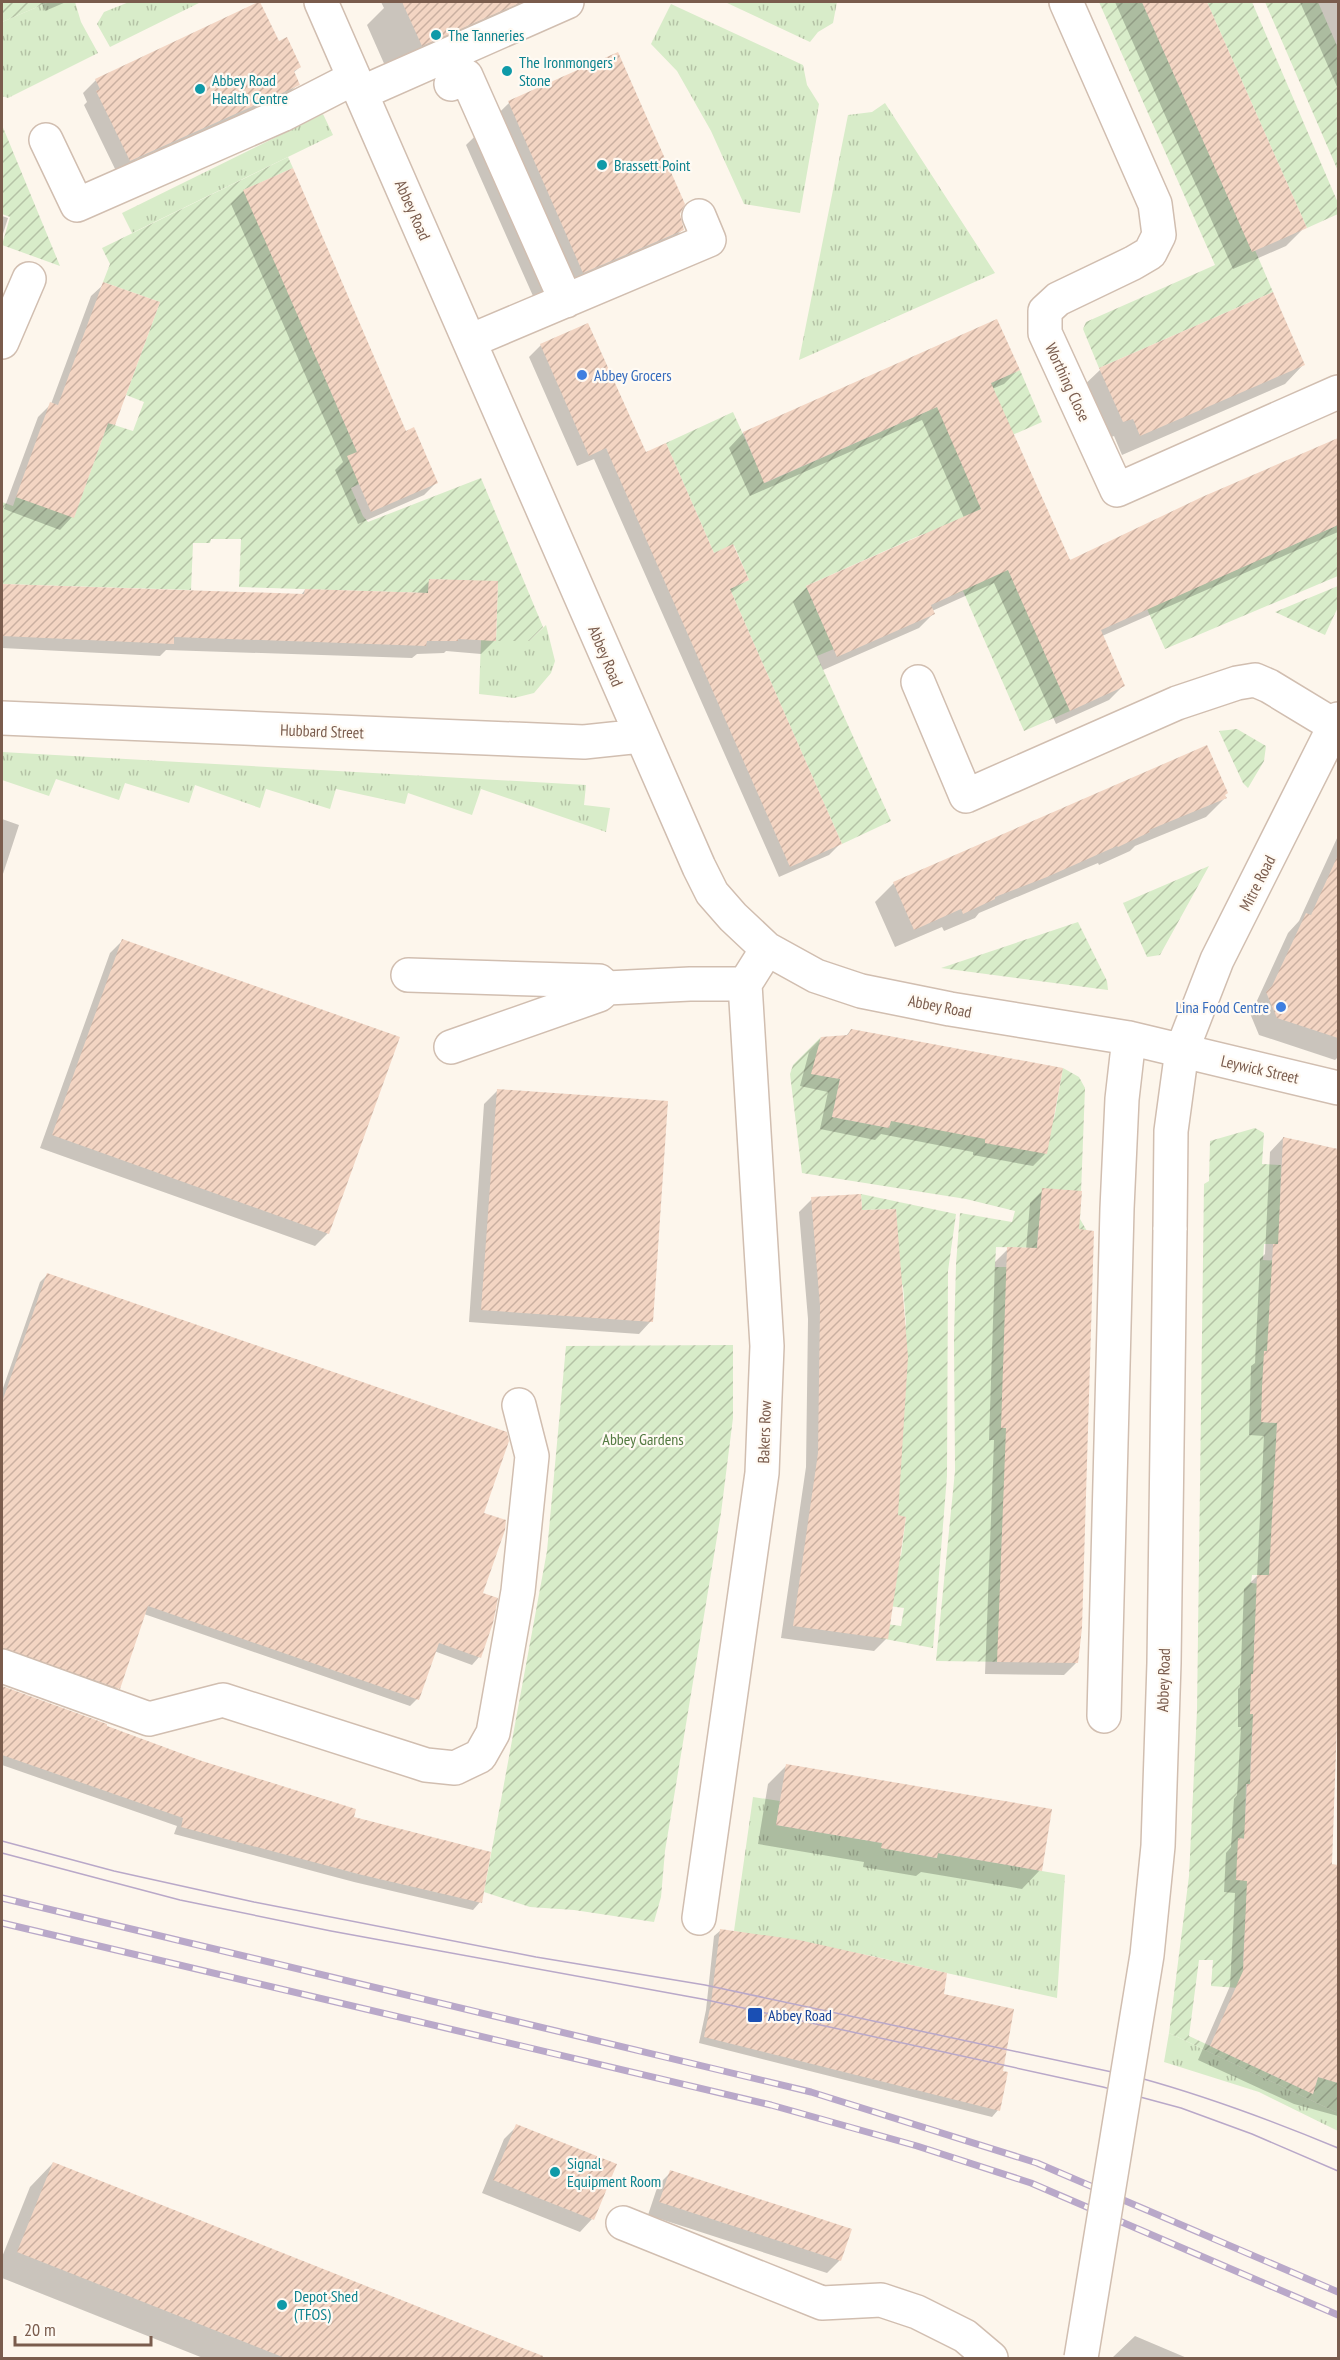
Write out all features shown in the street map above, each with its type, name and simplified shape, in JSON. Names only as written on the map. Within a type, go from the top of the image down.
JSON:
[{"type":"street","name":"Abbey Road","points":[[321,2],[641,736],[712,893],[733,917],[767,949],[816,976],[861,991],[950,1009],[1129,1038],[1182,1050],[1171,1131],[1164,1663],[1158,1846],[1147,1955],[1081,2358]]},
{"type":"street","points":[[46,140],[77,205],[282,115],[567,2]]},
{"type":"street","name":"Worthing Close","points":[[1066,2],[1155,204],[1159,235],[1150,253],[1058,299],[1045,311],[1045,333],[1117,490],[1338,392]]},
{"type":"street","points":[[451,84],[466,76],[566,301]]},
{"type":"street","points":[[470,341],[710,240],[699,216]]},
{"type":"street","points":[[2,342],[29,279]]},
{"type":"street","points":[[918,682],[966,796],[1177,703],[1237,683],[1255,680],[1337,722]]},
{"type":"street","name":"Hubbard Street","points":[[2,718],[585,742],[641,736]]},
{"type":"street","name":"Mitre Road","points":[[1182,1050],[1217,960],[1337,722]]},
{"type":"street","points":[[451,1047],[599,995],[607,988],[745,984],[767,949]]},
{"type":"street","points":[[408,975],[599,981],[607,988]]},
{"type":"street","name":"Bakers Row","points":[[699,1918],[762,1473],[767,1346],[745,984]]},
{"type":"street","points":[[1104,1716],[1122,1099],[1129,1038]]},
{"type":"street","name":"Leywick Street","points":[[1182,1050],[1338,1088]]},
{"type":"street","points":[[2,1666],[149,1719],[223,1700],[426,1765],[455,1768],[480,1756],[493,1732],[518,1591],[532,1456],[519,1406]]},
{"type":"street","points":[[622,2223],[822,2303],[881,2300],[918,2312],[965,2336],[991,2358]]},
{"type":"green space","points":[[2,2],[49,2],[2,22]]},
{"type":"green space","points":[[49,2],[75,2],[81,22],[98,53],[8,98],[2,96],[2,22]]},
{"type":"green space","points":[[129,2],[201,2],[110,47],[97,24],[104,12]]},
{"type":"green space","points":[[725,2],[837,2],[833,23],[818,32],[810,42]]},
{"type":"green space","points":[[1099,2],[1142,2],[1252,251],[1255,250],[1273,292],[1099,368],[1083,329],[1086,322],[1215,265]]},
{"type":"green space","points":[[1207,2],[1252,2],[1338,203],[1338,214],[1307,228]]},
{"type":"green space","points":[[1265,2],[1318,2],[1338,48],[1338,171]]},
{"type":"green space","points":[[671,4],[803,65],[807,85],[819,104],[800,213],[744,204],[711,131],[677,71],[651,44]]},
{"type":"green space","points":[[885,103],[995,273],[799,360],[848,115],[872,112]]},
{"type":"green space","points":[[323,114],[333,135],[132,233],[122,213]]},
{"type":"green space","points":[[2,125],[60,266],[2,245],[10,217],[2,214]]},
{"type":"green space","points":[[288,157],[293,168],[244,190],[357,452],[359,484],[351,488],[363,516],[368,522],[481,478],[543,627],[529,641],[496,641],[498,582],[429,579],[428,593],[239,587],[241,539],[211,539],[210,543],[193,543],[191,590],[2,584],[2,502],[13,506],[16,497],[74,517],[108,423],[133,431],[144,402],[126,395],[160,302],[103,282],[110,264],[102,248]]},
{"type":"green space","points":[[1020,370],[1042,422],[960,458],[1070,711],[1024,731],[963,591],[950,596],[923,534],[806,586],[834,649],[817,656],[891,821],[842,844],[730,589],[749,580],[734,545],[714,553],[666,443],[733,412],[765,483]]},
{"type":"green space","points":[[1338,525],[1338,576],[1165,649],[1147,609]]},
{"type":"green space","points":[[1338,586],[1338,607],[1325,635],[1275,612]]},
{"type":"green space","points":[[546,625],[555,661],[551,673],[534,693],[514,698],[479,694],[481,640],[529,641]]},
{"type":"green space","points":[[1237,729],[1266,746],[1264,761],[1248,788],[1243,783],[1219,731]]},
{"type":"green space","points":[[2,752],[586,785],[584,805],[610,808],[606,832],[481,789],[472,815],[408,793],[405,804],[336,789],[330,809],[266,789],[260,808],[195,785],[189,803],[125,783],[119,800],[56,779],[49,796],[2,780]]},
{"type":"green space","points":[[1209,866],[1160,955],[1147,957],[1123,903]]},
{"type":"green space","points":[[1078,922],[1107,981],[1108,990],[941,968]]},
{"type":"green space","points":[[821,1037],[812,1074],[840,1079],[832,1117],[889,1128],[897,1090],[991,1107],[985,1143],[1028,1150],[1051,1119],[1054,1119],[1063,1068],[1079,1077],[1085,1088],[1080,1219],[1087,1231],[1038,1230],[1037,1248],[996,1247],[995,1267],[1007,1267],[1002,1428],[1032,1428],[1002,1532],[1001,1572],[1015,1662],[936,1661],[955,1471],[954,1338],[960,1213],[1012,1222],[1015,1211],[966,1199],[802,1173],[790,1074],[793,1065]]},
{"type":"green space","points":[[1255,1128],[1264,1133],[1262,1164],[1281,1165],[1280,1199],[1285,1244],[1264,1244],[1263,1260],[1284,1261],[1261,1422],[1277,1423],[1270,1575],[1252,1575],[1251,1583],[1269,1585],[1254,1638],[1254,1658],[1268,1715],[1252,1730],[1250,1772],[1261,1784],[1246,1784],[1245,1821],[1258,1839],[1239,1838],[1248,1881],[1243,1961],[1252,1989],[1211,1986],[1213,1960],[1199,1960],[1189,2036],[1313,2094],[1318,2077],[1338,2083],[1338,2113],[1169,2033],[1189,1876],[1197,1711],[1204,1184],[1209,1181],[1210,1141]]},
{"type":"green space","points":[[861,1194],[956,1214],[948,1271],[947,1476],[933,1648],[869,1636],[871,1622],[901,1626],[904,1608],[873,1604],[873,1553],[901,1556],[906,1517],[856,1510],[906,1324],[903,1285],[867,1286],[897,1230],[896,1209],[862,1210]]},
{"type":"green space","name":"Abbey Gardens","points":[[733,1345],[733,1418],[721,1513],[665,1851],[661,1897],[654,1922],[574,1910],[530,1907],[484,1892],[547,1551],[566,1346]]},
{"type":"green space","points":[[753,1797],[780,1801],[776,1825],[882,1843],[882,1848],[936,1858],[938,1853],[1065,1875],[1057,1998],[872,1956],[734,1931]]},
{"type":"green space","points":[[1169,2033],[1338,2113],[1338,2131],[1259,2092],[1164,2062]]},
{"type":"building","name":"Abbey Road Health Centre","points":[[258,2],[279,41],[287,37],[301,67],[294,71],[300,85],[130,161],[96,91],[100,89],[95,79]]},
{"type":"building","name":"The Tanneries","points":[[402,2],[522,2],[422,46]]},
{"type":"building","points":[[1142,2],[1207,2],[1307,228],[1252,252]]},
{"type":"building","name":"Brassett Point","points":[[618,52],[685,204],[680,214],[684,230],[583,273],[508,101]]},
{"type":"building","points":[[293,168],[406,431],[414,427],[438,483],[371,512],[347,456],[357,452],[243,190]]},
{"type":"building","points":[[103,282],[160,302],[115,425],[108,423],[74,518],[16,497],[50,402],[58,405]]},
{"type":"building","points":[[1273,292],[1305,365],[1140,436],[1133,419],[1123,422],[1099,368]]},
{"type":"building","points":[[997,319],[1020,370],[991,383],[1070,560],[1202,497],[1338,438],[1338,525],[1101,630],[1125,686],[1070,711],[1008,570],[931,605],[935,614],[837,657],[806,586],[981,509],[937,407],[764,483],[743,432]]},
{"type":"building","points":[[588,323],[646,452],[666,443],[714,553],[733,544],[749,580],[730,589],[842,844],[790,867],[606,448],[589,456],[540,344]]},
{"type":"building","points":[[429,579],[498,581],[496,641],[458,639],[458,641],[427,641],[426,646],[174,637],[174,644],[2,636],[2,584],[304,594],[305,589],[428,593]]},
{"type":"building","points":[[1207,745],[1228,793],[1225,795],[1227,798],[1149,830],[1150,832],[1118,847],[995,897],[963,914],[961,909],[914,930],[893,882]]},
{"type":"building","points":[[1338,855],[1338,1038],[1277,1018],[1266,992],[1272,986],[1306,913],[1311,915]]},
{"type":"building","points":[[122,939],[400,1037],[329,1234],[52,1135]]},
{"type":"building","points":[[851,1029],[1063,1068],[1047,1154],[985,1143],[985,1139],[891,1121],[889,1128],[832,1117],[840,1079],[811,1074],[821,1037],[848,1035]]},
{"type":"building","points":[[497,1089],[668,1101],[653,1322],[481,1310]]},
{"type":"building","points":[[1283,1137],[1338,1149],[1338,1695],[1332,1864],[1338,1865],[1338,2083],[1318,2077],[1313,2094],[1210,2046],[1243,1971],[1247,1881],[1236,1880],[1238,1838],[1244,1839],[1247,1784],[1250,1784],[1253,1714],[1250,1714],[1251,1674],[1253,1674],[1257,1575],[1269,1575],[1277,1423],[1261,1422],[1262,1387],[1264,1351],[1267,1351],[1273,1244],[1278,1244]]},
{"type":"building","points":[[1042,1188],[1082,1191],[1079,1229],[1094,1231],[1082,1628],[1078,1663],[997,1662],[1006,1428],[1001,1428],[1007,1247],[1037,1248]]},
{"type":"building","points":[[861,1194],[862,1210],[896,1209],[908,1357],[898,1515],[906,1517],[888,1639],[793,1626],[818,1453],[820,1306],[811,1197]]},
{"type":"building","points":[[47,1273],[507,1432],[509,1441],[484,1513],[506,1520],[505,1530],[483,1593],[498,1598],[493,1623],[481,1658],[439,1643],[419,1700],[148,1606],[120,1689],[2,1648],[2,1402]]},
{"type":"building","points":[[2,1686],[202,1761],[356,1809],[354,1817],[491,1852],[482,1903],[362,1875],[181,1827],[183,1818],[2,1755]]},
{"type":"building","points":[[786,1764],[1052,1809],[1042,1871],[938,1853],[937,1858],[881,1848],[882,1843],[776,1825]]},
{"type":"building","points":[[720,1929],[799,1940],[947,1973],[944,1994],[1014,2009],[1003,2071],[1008,2072],[1000,2111],[704,2037],[711,2003]]},
{"type":"building","name":"Signal Equipment Room","points":[[516,2124],[617,2164],[594,2220],[493,2180]]},
{"type":"building","name":"Depot Shed (TFOS)","points":[[53,2162],[543,2356],[543,2358],[285,2358],[17,2252]]},
{"type":"building","points":[[670,2170],[852,2229],[841,2261],[659,2202]]},
{"type":"tram line","points":[[2,1841],[114,1871],[254,1902],[536,1957],[705,1985],[1140,2078],[1240,2110],[1338,2148]]},
{"type":"tram line","points":[[2,1853],[180,1900],[331,1931],[702,1999],[1103,2087],[1181,2108],[1252,2134],[1338,2171]]},
{"type":"railway","points":[[2,1898],[811,2092],[1037,2163],[1338,2292]]},
{"type":"railway","points":[[2,1923],[771,2105],[917,2146],[1031,2183],[1338,2315]]},
{"type":"place","name":"The Tanneries","points":[[436,35]]},
{"type":"place","name":"The Ironmongers' Stone","points":[[507,71]]},
{"type":"place","name":"Abbey Road Health Centre","points":[[200,89]]},
{"type":"place","name":"Brassett Point","points":[[602,165]]},
{"type":"place","name":"Abbey Grocers","points":[[582,375]]},
{"type":"place","name":"Lina Food Centre","points":[[1281,1007]]},
{"type":"place","name":"Abbey Road","points":[[755,2015]]},
{"type":"place","name":"Signal Equipment Room","points":[[555,2172]]},
{"type":"place","name":"Depot Shed (TFOS)","points":[[282,2305]]}]
